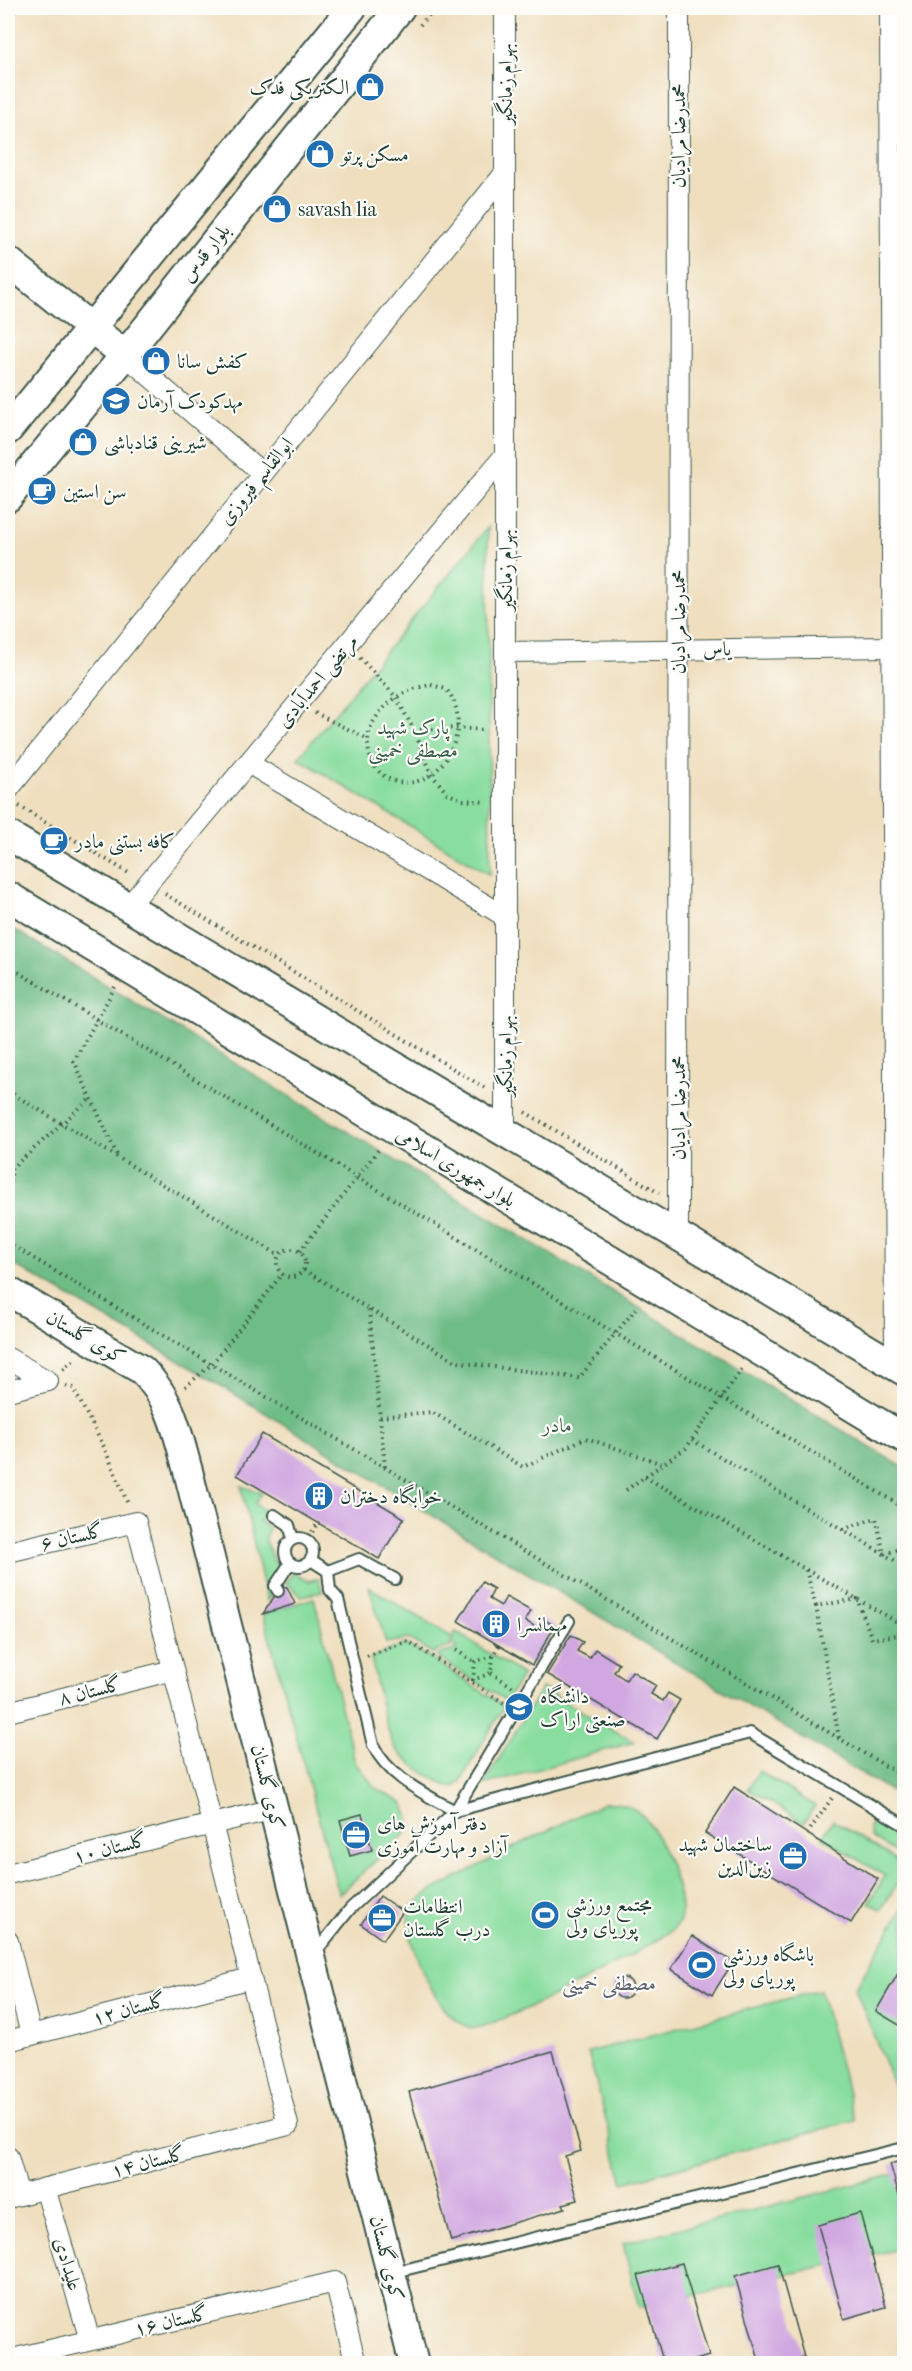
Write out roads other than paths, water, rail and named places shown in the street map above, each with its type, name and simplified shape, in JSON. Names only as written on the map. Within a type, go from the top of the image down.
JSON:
[{"type":"main road","name":"بلوار قدس","points":[[8,430],[352,8]]},
{"type":"main road","name":"بلوار قدس","points":[[8,497],[125,355],[400,8]]},
{"type":"main road","points":[[8,261],[125,355]]},
{"type":"main road","points":[[8,835],[900,1368]]},
{"type":"main road","name":"بلوار جمهوری اسلامی","points":[[8,896],[904,1438]]},
{"type":"main road","name":"کوی گلستان","points":[[8,1291],[142,1370],[156,1384],[167,1401],[188,1471],[414,2364]]},
{"type":"street","name":"بهرام زمانگیر","points":[[505,8],[505,1132]]},
{"type":"street","name":"محمدرضا مرادیان","points":[[678,8],[678,1236]]},
{"type":"street","points":[[890,8],[892,647],[900,1368]]},
{"type":"street","name":"ابوالقاسم فیروزی","points":[[13,798],[262,473],[505,173]]},
{"type":"street","points":[[125,355],[262,473]]},
{"type":"street","name":"مرتضی احمدآبادی","points":[[128,907],[505,455]]},
{"type":"street","name":"یاس","points":[[506,652],[892,647]]},
{"type":"street","points":[[248,764],[506,917]]},
{"type":"street","points":[[8,1358],[48,1381],[8,1391]]},
{"type":"street","name":"گلستان ۶","points":[[8,1552],[136,1522],[173,1670]]},
{"type":"street","points":[[173,1670],[251,1978]]},
{"type":"street","name":"گلستان ۸","points":[[8,1712],[173,1670]]},
{"type":"street","name":"گلستان ۱۰","points":[[8,1874],[274,1809]]},
{"type":"street","points":[[8,1941],[31,2035]]},
{"type":"street","name":"گلستان ۱۲","points":[[8,2041],[251,1978]]},
{"type":"street","name":"گلستان ۱۴","points":[[13,2197],[288,2125],[251,1978]]},
{"type":"street","points":[[8,2157],[13,2197]]},
{"type":"street","name":"علیدادی","points":[[45,2188],[90,2340]]},
{"type":"street","name":"گلستان ۱۶","points":[[8,2360],[37,2358],[90,2340],[335,2282],[356,2364]]},
{"type":"lane","points":[[273,1515],[289,1525],[293,1539]]},
{"type":"lane","points":[[293,1539],[307,1540],[312,1547],[311,1560],[299,1566],[290,1563],[285,1550],[290,1541],[293,1539]]},
{"type":"lane","points":[[328,1571],[359,1559],[395,1579]]},
{"type":"lane","points":[[311,1560],[328,1571]]},
{"type":"lane","points":[[278,1591],[275,1586],[290,1563]]},
{"type":"lane","points":[[328,1571],[330,1590],[338,1599],[373,1745],[380,1760],[426,1795],[455,1811],[750,1733],[904,1825]]},
{"type":"lane","points":[[312,1957],[350,1909],[455,1811],[569,1621]]},
{"type":"lane","points":[[391,2273],[904,2148]]},
{"type":"place","name":"الکتریکی فدک","points":[[370,87]]},
{"type":"place","name":"مسکن پرتو","points":[[320,154]]},
{"type":"place","name":"savash lia","points":[[277,209]]},
{"type":"place","name":"کفش سانا","points":[[156,361]]},
{"type":"place","name":"مهدکودک آرمان","points":[[116,401]]},
{"type":"place","name":"شیرینی قنادباشی","points":[[83,442]]},
{"type":"place","name":"سن استین","points":[[42,491]]},
{"type":"place","name":"کافه بستنی مادر","points":[[54,841]]},
{"type":"place","name":"خوابگاه دختران","points":[[319,1496]]},
{"type":"place","name":"مهمانسرا","points":[[496,1624]]},
{"type":"place","name":"دانشگاه صنعتی اراک","points":[[519,1707]]},
{"type":"place","name":"دفتر آموزش های آزاد و مهارت آموزی","points":[[356,1835]]},
{"type":"place","name":"ساختمان شهید زین‌الدین","points":[[793,1856]]},
{"type":"place","name":"مجتمع ورزشی پوریای ولی","points":[[545,1915]]},
{"type":"place","name":"انتظامات درب گلستان","points":[[382,1918]]},
{"type":"place","name":"باشگاه ورزشی پوریای ولی","points":[[702,1965]]},
{"type":"district","name":"مصطفی خمینی","points":[[609,1983]]},
{"type":"park label","name":"پارک شهید مصطفی خمینی","points":[[413,738]]},
{"type":"park label","name":"مادر","points":[[557,1425]]}]
